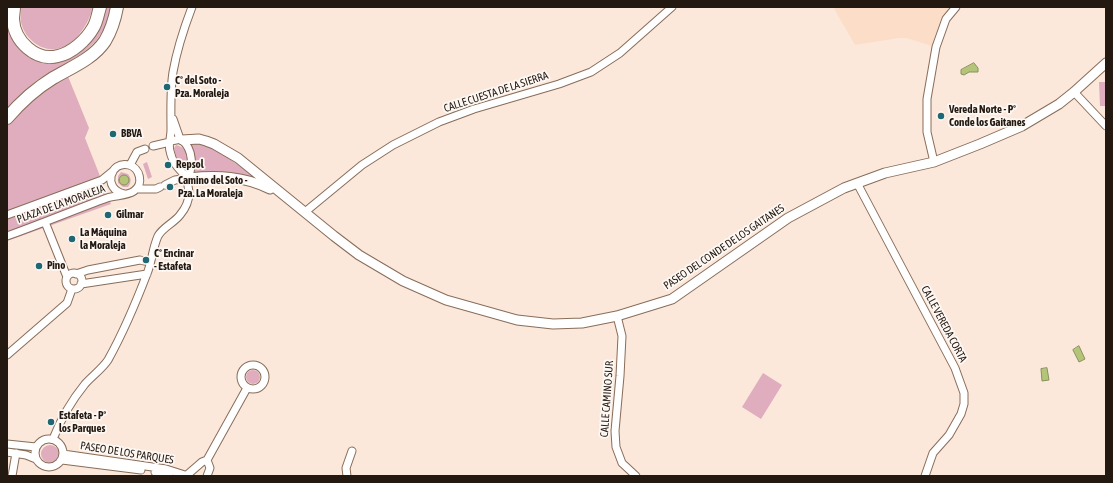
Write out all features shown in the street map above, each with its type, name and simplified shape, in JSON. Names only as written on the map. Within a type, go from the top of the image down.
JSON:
[{"type":"highway","points":[[14,7],[13,20],[17,35],[23,44],[34,53],[43,56],[56,57],[69,52],[82,41],[94,27],[100,7]]},
{"type":"highway","points":[[7,118],[20,102],[52,79],[89,57],[100,47],[104,42],[114,20],[117,7]]},
{"type":"street","points":[[189,178],[181,172],[174,161],[170,153],[170,142],[173,72],[180,39],[192,7]]},
{"type":"street","name":"CALLE CUESTA DE LA SIERRA","points":[[305,212],[362,165],[393,145],[439,122],[474,109],[560,84],[591,72],[620,53],[672,7]]},
{"type":"street","points":[[934,162],[927,132],[927,99],[936,47],[946,19],[956,7]]},
{"type":"street","name":"PASEO DEL CONDE DE LOS GAITANES","points":[[181,140],[198,139],[214,144],[238,158],[359,255],[403,281],[446,300],[517,320],[553,324],[582,323],[618,316],[672,299],[788,218],[844,188],[885,173],[934,162],[1022,126],[1048,111],[1074,92],[1106,63]]},
{"type":"street","points":[[1074,92],[1106,126]]},
{"type":"street","points":[[53,439],[85,385],[107,361],[133,308],[147,274],[154,247],[159,235],[167,226],[179,217],[186,206],[189,194],[188,182],[191,155],[188,147],[181,140],[171,114]]},
{"type":"street","points":[[153,146],[181,140]]},
{"type":"street","points":[[137,189],[140,175],[130,165],[137,152],[145,149]]},
{"type":"street","name":"PLAZA DE LA MORALEJA","points":[[7,215],[102,180],[120,165],[130,165]]},
{"type":"street","name":"PLAZA DE LA MORALEJA","points":[[113,170],[110,179],[112,187],[116,191],[124,194]]},
{"type":"street","name":"PASEO DEL CONDE DE LOS GAITANES","points":[[189,178],[211,176],[234,178],[257,183],[284,196]]},
{"type":"street","name":"PLAZA DE LA MORALEJA","points":[[7,236],[109,198],[128,194],[137,189],[156,188],[175,180],[189,178]]},
{"type":"street","name":"CALLE VEREDA CORTA","points":[[857,183],[955,368],[964,393],[964,404],[961,414],[949,435],[933,453],[925,476]]},
{"type":"street","points":[[45,222],[67,277],[67,286],[72,289],[76,289],[81,284],[102,282],[143,273],[147,274]]},
{"type":"street","points":[[67,277],[72,274],[88,270],[140,260],[151,260]]},
{"type":"street","points":[[76,274],[80,277],[81,284]]},
{"type":"street","points":[[7,355],[67,303],[72,289]]},
{"type":"street","name":"CALLE CAMINO SUR","points":[[618,316],[622,336],[615,431],[616,447],[622,463],[636,476]]},
{"type":"street","name":"PASEO DE LOS PARQUES","points":[[62,457],[166,470],[187,476],[202,462],[207,460],[247,388]]},
{"type":"street","points":[[46,439],[53,439],[63,448],[62,457],[56,466],[45,467],[39,464],[36,458],[36,447],[40,442],[46,439]]},
{"type":"street","points":[[7,444],[36,447]]},
{"type":"street","points":[[347,476],[346,468],[352,451]]},
{"type":"street","points":[[7,452],[36,458]]},
{"type":"street","points":[[12,476],[16,453]]},
{"type":"street","name":"PASEO DE LOS PARQUES","points":[[62,457],[158,472],[167,476]]},
{"type":"street","name":"PASEO DE LOS PARQUES","points":[[207,460],[210,468],[207,476]]},
{"type":"street","points":[[44,476],[45,467]]},
{"type":"shaded area","points":[[21,7],[93,7],[85,25],[72,41],[64,47],[46,49],[36,44],[23,29],[21,22]]},
{"type":"shaded area","points":[[104,7],[112,7],[104,30],[95,42],[83,53],[37,80],[7,108],[8,28],[14,41],[27,55],[42,61],[69,56]]},
{"type":"shaded area","points":[[833,7],[949,7],[936,33],[932,46],[906,38],[855,45]]},
{"type":"shaded area","points":[[974,63],[978,68],[978,72],[969,72],[964,75],[961,74],[961,70]]},
{"type":"shaded area","points":[[67,74],[89,128],[85,138],[111,204],[7,241],[7,125],[23,106]]},
{"type":"shaded area","points":[[1099,82],[1106,82],[1106,106],[1100,106]]},
{"type":"shaded area","points":[[188,142],[202,142],[216,149],[253,177],[228,172],[194,174],[195,157]]},
{"type":"shaded area","points":[[176,145],[183,148],[187,154],[188,162],[186,169],[184,169],[176,157],[174,148]]},
{"type":"shaded area","points":[[147,162],[152,177],[148,179],[143,164]]},
{"type":"shaded area","points":[[121,172],[128,174],[130,177],[131,182],[128,187],[123,187],[118,183],[118,176]]},
{"type":"shaded area","points":[[124,175],[129,180],[124,185],[119,180]]},
{"type":"shaded area","points":[[1079,346],[1085,359],[1079,362],[1073,350]]},
{"type":"shaded area","points":[[1047,368],[1049,380],[1042,381],[1041,369]]},
{"type":"shaded area","points":[[250,370],[256,370],[260,374],[260,380],[256,384],[250,384],[246,380],[246,374]]},
{"type":"shaded area","points":[[763,373],[782,385],[761,419],[742,407]]},
{"type":"shaded area","points":[[46,445],[54,445],[59,450],[57,461],[54,463],[46,463],[41,458],[41,450]]},
{"type":"place","name":"Cº del Soto - Pza. Moraleja","points":[[167,87]]},
{"type":"place","name":"Vereda Norte - Pº Conde los Gaitanes","points":[[941,116]]},
{"type":"place","name":"BBVA","points":[[113,134]]},
{"type":"place","name":"Repsol","points":[[168,165]]},
{"type":"place","name":"Camino del Soto - Pza. La Moraleja","points":[[170,187]]},
{"type":"place","name":"Gilmar","points":[[108,215]]},
{"type":"place","name":"La Máquina la Moraleja","points":[[72,239]]},
{"type":"place","name":"Cº Encinar - Estafeta","points":[[146,260]]},
{"type":"place","name":"Pino","points":[[39,266]]},
{"type":"place","name":"Estafeta - Pº los Parques","points":[[51,422]]}]
